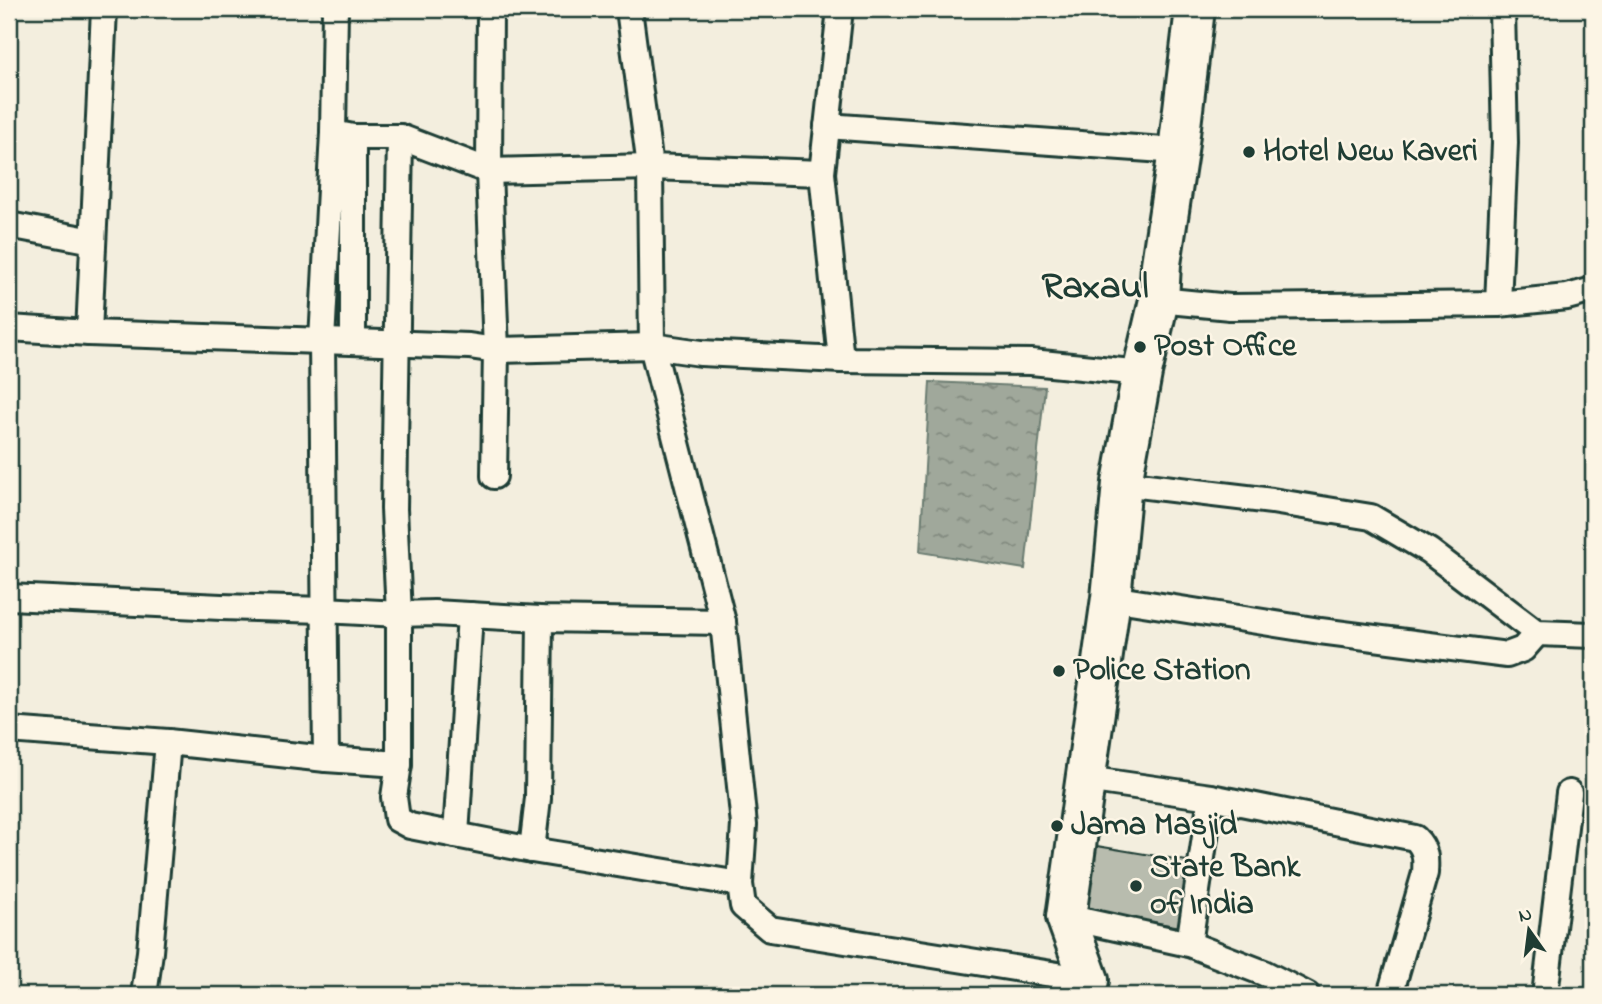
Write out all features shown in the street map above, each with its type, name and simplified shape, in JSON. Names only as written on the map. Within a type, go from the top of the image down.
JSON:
[{"type":"main road","points":[[1087,988],[1066,917],[1111,598],[1122,483],[1142,373],[1159,300],[1161,264],[1195,9]]},
{"type":"street","points":[[89,333],[104,9]]},
{"type":"street","points":[[335,9],[353,342]]},
{"type":"street","points":[[489,9],[489,171],[496,350],[494,477]]},
{"type":"street","points":[[629,9],[650,167],[652,346],[723,622],[744,825],[740,884],[743,906],[770,929],[1087,988]]},
{"type":"street","points":[[840,9],[822,173],[841,360]]},
{"type":"street","points":[[1498,304],[1505,142],[1502,9]]},
{"type":"street","points":[[827,125],[1178,151]]},
{"type":"street","points":[[343,135],[400,137],[489,171],[650,167],[822,173]]},
{"type":"street","points":[[326,759],[322,341],[343,135]]},
{"type":"street","points":[[400,137],[394,509],[399,614],[399,764],[394,797],[397,819],[410,826],[532,850],[740,884]]},
{"type":"street","points":[[9,225],[93,241]]},
{"type":"street","points":[[1159,300],[1230,307],[1498,304],[1567,297],[1593,290]]},
{"type":"street","points":[[9,328],[469,346],[496,350],[652,346],[701,353],[841,360],[1031,362],[1142,373]]},
{"type":"street","points":[[1122,483],[1272,501],[1371,517],[1429,551],[1536,633],[1593,635]]},
{"type":"street","points":[[9,597],[540,619],[723,622]]},
{"type":"street","points":[[1111,598],[1320,631],[1507,655],[1522,649],[1536,633]]},
{"type":"street","points":[[456,835],[470,615]]},
{"type":"street","points":[[532,850],[538,798],[540,619]]},
{"type":"street","points":[[9,730],[399,764]]},
{"type":"street","points":[[144,995],[168,742]]},
{"type":"street","points":[[1086,779],[1212,797],[1415,838],[1426,855],[1425,873],[1390,995]]},
{"type":"street","points":[[1545,995],[1569,793]]},
{"type":"street","points":[[1189,944],[1212,797]]},
{"type":"street","points":[[1066,917],[1189,944],[1264,973],[1307,995]]},
{"type":"water","points":[[930,382],[1045,387],[1025,569],[920,552]]},
{"type":"building","name":"State Bank of India","points":[[1091,845],[1193,862],[1181,927],[1080,910]]},
{"type":"place","name":"Hotel New Kaveri","points":[[1249,152]]},
{"type":"place","name":"Post Office","points":[[1140,347]]},
{"type":"place","name":"Police Station","points":[[1059,671]]},
{"type":"place","name":"Jama Masjid","points":[[1057,826]]},
{"type":"place","name":"State Bank of India","points":[[1136,886]]},
{"type":"district","name":"Raxaul","points":[[1095,288]]}]
